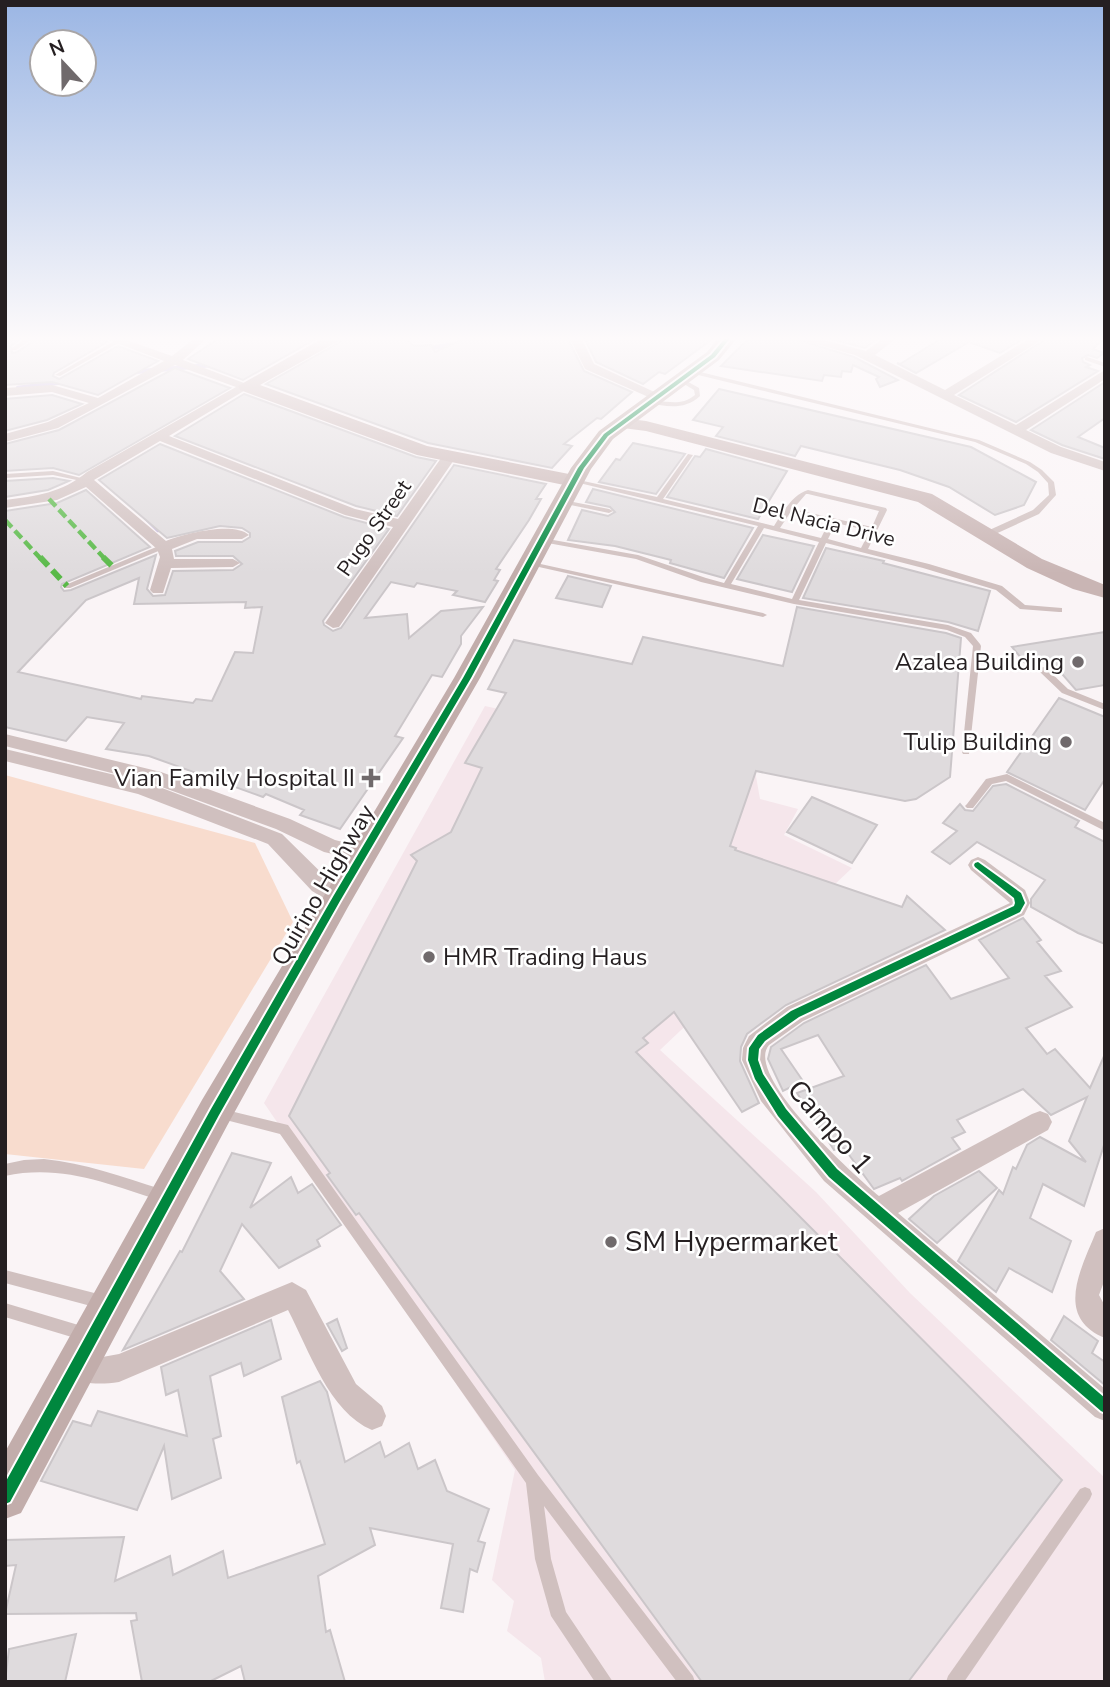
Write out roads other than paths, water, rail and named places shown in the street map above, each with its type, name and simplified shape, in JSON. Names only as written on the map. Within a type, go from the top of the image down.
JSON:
[{"type":"main road","name":"Quirino Highway","points":[[9,1484],[215,1112],[467,678],[589,455],[635,416]]},
{"type":"street","points":[[5,438],[55,424],[71,416]]},
{"type":"street","points":[[5,504],[59,496],[197,416]]},
{"type":"street","points":[[327,416],[423,451],[568,492]]},
{"type":"street","points":[[650,416],[646,426],[925,498],[994,532],[1051,567],[1105,592]]},
{"type":"street","points":[[984,416],[1056,450],[1105,467]]},
{"type":"street","points":[[1016,431],[1040,416]]},
{"type":"street","points":[[162,437],[350,512],[403,525]]},
{"type":"street","name":"Pugo Street","points":[[333,624],[450,457]]},
{"type":"street","points":[[89,477],[163,547],[166,564],[158,590]]},
{"type":"street","points":[[163,547],[195,535],[242,535]]},
{"type":"street","points":[[166,564],[233,562]]},
{"type":"street","points":[[1051,567],[1105,582]]},
{"type":"street","points":[[5,740],[101,771],[142,788],[281,832],[363,854]]},
{"type":"street","points":[[5,755],[101,771]]},
{"type":"street","points":[[281,832],[298,862],[314,881],[337,898]]},
{"type":"street","points":[[298,862],[317,842]]},
{"type":"street","name":"Campo 1","points":[[978,865],[1018,896],[1020,903],[1017,909],[794,1014],[765,1035],[754,1047],[751,1059],[794,1130],[833,1172],[1105,1407]]},
{"type":"street","points":[[876,1211],[1040,1122]]},
{"type":"street","points":[[1105,1241],[1086,1295],[1088,1308],[1105,1325]]},
{"type":"street","points":[[76,1367],[97,1372],[119,1368],[292,1295],[297,1299],[346,1394],[372,1416]]},
{"type":"lane","points":[[790,416],[977,441],[1028,463],[1051,482],[1053,495],[1036,512],[994,532]]},
{"type":"lane","points":[[659,500],[690,455]]},
{"type":"lane","points":[[5,476],[53,473],[89,477]]},
{"type":"lane","points":[[568,492],[609,511]]},
{"type":"lane","name":"Del Nacia Drive","points":[[568,492],[659,500],[776,528],[999,588],[1023,607],[1059,610]]},
{"type":"lane","points":[[776,528],[788,510],[808,492],[883,510],[864,550]]},
{"type":"lane","points":[[788,510],[874,530]]},
{"type":"lane","points":[[794,602],[832,521]]},
{"type":"lane","points":[[726,586],[762,525]]},
{"type":"lane","points":[[67,586],[163,547]]},
{"type":"lane","points":[[536,552],[638,557],[726,586],[794,602],[948,628],[968,635],[977,646],[966,752]]},
{"type":"lane","points":[[536,552],[763,615]]},
{"type":"lane","points":[[1043,670],[1065,691],[1105,707]]},
{"type":"lane","points":[[970,806],[989,781],[1006,777],[1105,827]]},
{"type":"lane","points":[[215,1112],[284,1129],[533,1480],[687,1682]]},
{"type":"lane","points":[[5,1170],[24,1164],[71,1168],[169,1198]]},
{"type":"lane","points":[[5,1276],[110,1305]]},
{"type":"lane","points":[[5,1310],[92,1337]]},
{"type":"lane","points":[[533,1480],[543,1559],[559,1616],[605,1682]]},
{"type":"lane","points":[[954,1682],[1084,1494]]},
{"type":"waterway","points":[[141,513],[158,530]]},
{"type":"place","name":"Azalea Building","points":[[1078,662]]},
{"type":"place","name":"Tulip Building","points":[[1066,742]]},
{"type":"place","name":"Vian Family Hospital II","points":[[371,778]]},
{"type":"place","name":"HMR Trading Haus","points":[[429,957]]},
{"type":"place","name":"SM Hypermarket","points":[[611,1242]]}]
